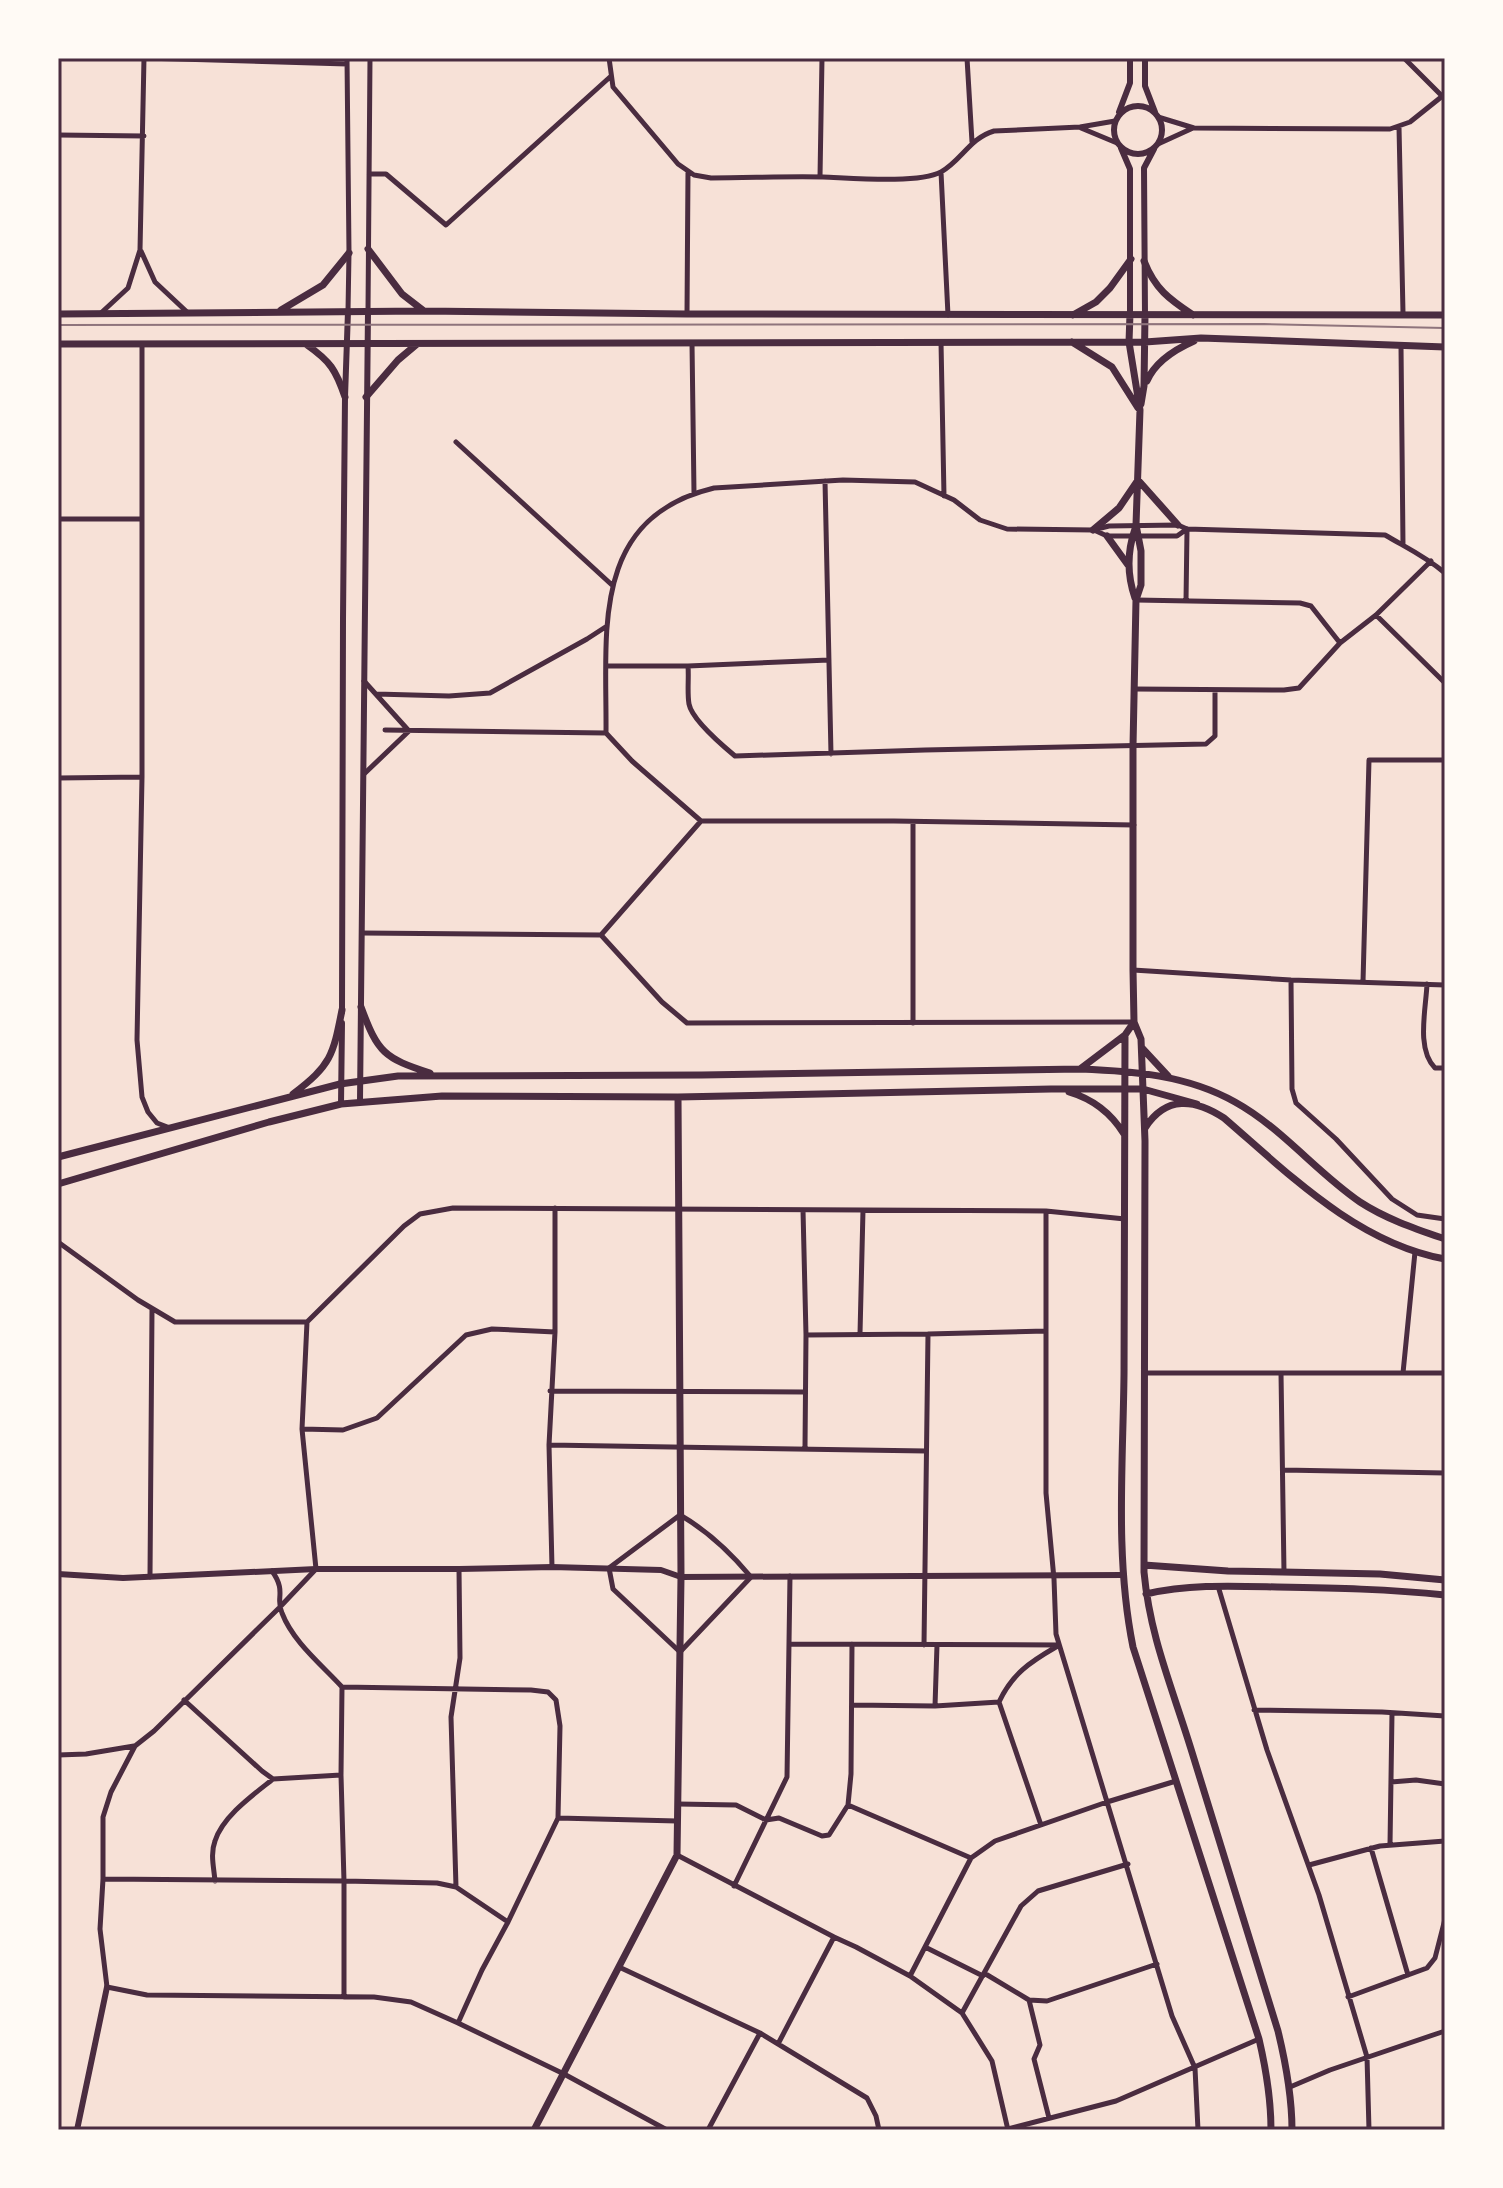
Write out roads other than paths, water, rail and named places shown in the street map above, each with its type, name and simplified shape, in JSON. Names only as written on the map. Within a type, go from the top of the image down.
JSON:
[{"type":"main road","points":[[368,249],[402,294],[424,311]]},
{"type":"main road","points":[[277,312],[323,285],[349,253]]},
{"type":"main road","points":[[1072,315],[1096,302],[1131,259]]},
{"type":"main road","points":[[1144,261],[1161,292],[1195,316]]},
{"type":"main road","points":[[58,314],[424,311],[1445,315]]},
{"type":"main road","points":[[1130,314],[1129,342],[1140,410]]},
{"type":"main road","points":[[1145,315],[1136,525],[1141,551],[1141,585],[1136,600],[1134,689],[1133,970],[1134,1022],[1141,1039],[1144,1073],[1146,1594],[1161,1661],[1266,1992],[1287,2070],[1292,2130]]},
{"type":"main road","points":[[1144,386],[1150,373],[1165,359],[1201,338]]},
{"type":"main road","points":[[58,344],[1145,342],[1201,338],[1445,347]]},
{"type":"main road","points":[[1070,341],[1112,367],[1140,410]]},
{"type":"main road","points":[[305,343],[334,368],[345,397]]},
{"type":"main road","points":[[366,397],[398,360],[419,343]]},
{"type":"main road","points":[[1138,480],[1178,525]]},
{"type":"main road","points":[[1093,530],[1119,508],[1138,480]]},
{"type":"main road","points":[[1107,536],[1129,567]]},
{"type":"main road","points":[[1136,536],[1129,550],[1131,586],[1136,600]]},
{"type":"main road","points":[[361,1007],[373,1038],[382,1051],[402,1064],[436,1075]]},
{"type":"main road","points":[[288,1098],[320,1072],[334,1050],[342,1010]]},
{"type":"main road","points":[[1080,1069],[1125,1035],[1134,1022]]},
{"type":"main road","points":[[1125,1035],[1126,1219],[1121,1530],[1126,1610],[1133,1647],[1259,2039],[1271,2105],[1271,2130]]},
{"type":"main road","points":[[1142,1048],[1170,1077]]},
{"type":"main road","points":[[58,1157],[340,1084],[398,1076],[1125,1070],[1170,1077],[1234,1101],[1258,1117],[1362,1203],[1403,1225],[1445,1239]]},
{"type":"main road","points":[[1051,1089],[1073,1093],[1093,1102],[1109,1115],[1126,1138]]},
{"type":"main road","points":[[58,1184],[269,1122],[360,1101],[442,1096],[678,1097],[1143,1089],[1211,1109],[1320,1199],[1385,1239],[1415,1252],[1445,1259]]},
{"type":"main road","points":[[534,2130],[677,1855],[681,1577],[678,1097]]},
{"type":"main road","points":[[1144,1129],[1155,1115],[1169,1107],[1182,1103],[1197,1104]]},
{"type":"main road","points":[[1144,1565],[1228,1571],[1380,1574],[1445,1580]]},
{"type":"main road","points":[[1146,1594],[1175,1587],[1218,1586],[1391,1589],[1445,1595]]},
{"type":"street","points":[[100,313],[128,288],[140,250],[144,58],[347,61],[349,253],[345,397],[341,1104]]},
{"type":"street","points":[[360,1101],[370,58]]},
{"type":"street","points":[[609,58],[613,87],[678,164],[694,175],[711,178],[893,179],[941,172],[984,134],[1080,127],[1116,118],[1133,106],[1144,106],[1156,114],[1194,128],[1390,129],[1410,122],[1444,96],[1404,58]]},
{"type":"street","points":[[820,177],[822,58]]},
{"type":"street","points":[[967,58],[972,143]]},
{"type":"street","points":[[1130,58],[1130,83],[1113,132],[1130,169],[1130,314]]},
{"type":"street","points":[[1145,58],[1145,86],[1162,128],[1144,168],[1145,315]]},
{"type":"street","points":[[369,174],[386,174],[446,225],[610,77]]},
{"type":"street","points":[[1399,126],[1403,313]]},
{"type":"street","points":[[1080,127],[1137,154],[1143,154],[1194,128]]},
{"type":"street","points":[[58,135],[144,136]]},
{"type":"street","points":[[687,314],[688,171]]},
{"type":"street","points":[[941,172],[948,315]]},
{"type":"street","points":[[140,250],[155,282],[187,312]]},
{"type":"street","points":[[941,342],[944,496]]},
{"type":"street","points":[[692,343],[694,493]]},
{"type":"street","points":[[142,344],[142,777],[137,1040],[142,1097],[157,1123],[171,1128]]},
{"type":"street","points":[[1401,346],[1403,546]]},
{"type":"street","points":[[456,442],[612,585]]},
{"type":"street","points":[[825,481],[831,754]]},
{"type":"street","points":[[1135,825],[701,821],[632,761],[606,733],[607,625],[612,585],[623,555],[641,529],[665,508],[694,493],[714,488],[825,481],[915,482],[954,500],[980,520],[1007,529],[1093,530],[1109,526],[1178,525],[1187,529],[1385,535],[1413,548],[1445,573]]},
{"type":"street","points":[[58,519],[141,519]]},
{"type":"street","points":[[1093,530],[1107,536],[1177,536],[1187,529]]},
{"type":"street","points":[[1186,601],[1187,529]]},
{"type":"street","points":[[1134,689],[1299,688],[1340,643],[1376,615],[1431,561]]},
{"type":"street","points":[[1136,600],[1300,603],[1311,606],[1340,643]]},
{"type":"street","points":[[1376,615],[1445,683]]},
{"type":"street","points":[[376,694],[449,696],[490,693],[607,625]]},
{"type":"street","points":[[607,666],[829,660]]},
{"type":"street","points":[[688,666],[692,711],[735,756],[1206,744],[1215,736],[1215,690]]},
{"type":"street","points":[[364,681],[409,731]]},
{"type":"street","points":[[385,730],[606,733]]},
{"type":"street","points":[[364,774],[409,731]]},
{"type":"street","points":[[1363,982],[1369,760],[1445,760]]},
{"type":"street","points":[[58,778],[142,777]]},
{"type":"street","points":[[601,935],[701,821]]},
{"type":"street","points":[[913,822],[913,1023]]},
{"type":"street","points":[[362,933],[601,935],[662,1002],[687,1023],[1134,1022]]},
{"type":"street","points":[[1133,970],[1291,980],[1445,985]]},
{"type":"street","points":[[1291,980],[1292,1089],[1296,1103],[1336,1139],[1392,1199],[1417,1215],[1445,1219]]},
{"type":"street","points":[[1427,984],[1424,1046],[1427,1060],[1435,1068],[1445,1068]]},
{"type":"street","points":[[77,2130],[107,1987],[100,1929],[103,1817],[111,1792],[135,1746],[154,1731],[316,1569],[302,1429],[307,1322],[404,1226],[420,1214],[453,1208],[1046,1211],[1126,1219]]},
{"type":"street","points":[[552,1567],[549,1445],[555,1332],[555,1208]]},
{"type":"street","points":[[803,1210],[805,1447]]},
{"type":"street","points":[[860,1334],[863,1210]]},
{"type":"street","points":[[1046,1211],[1046,1493],[1059,1645],[1172,2016],[1195,2068],[1198,2130]]},
{"type":"street","points":[[58,1242],[175,1322],[307,1322]]},
{"type":"street","points":[[1403,1373],[1415,1252]]},
{"type":"street","points":[[150,1577],[152,1308]]},
{"type":"street","points":[[302,1429],[343,1430],[377,1418],[466,1335],[492,1329],[555,1332]]},
{"type":"street","points":[[806,1335],[1046,1331]]},
{"type":"street","points":[[924,1645],[928,1334]]},
{"type":"street","points":[[1145,1373],[1445,1373]]},
{"type":"street","points":[[1281,1373],[1284,1572]]},
{"type":"street","points":[[550,1391],[804,1392]]},
{"type":"street","points":[[549,1445],[926,1451]]},
{"type":"street","points":[[1283,1470],[1445,1473]]},
{"type":"street","points":[[609,1568],[680,1515],[716,1540],[751,1577]]},
{"type":"street","points":[[58,1574],[150,1577],[316,1569],[552,1567],[661,1570],[681,1577],[1123,1575]]},
{"type":"street","points":[[609,1568],[613,1589],[680,1652],[751,1577]]},
{"type":"street","points":[[456,1887],[451,1717],[460,1658],[459,1569]]},
{"type":"street","points":[[272,1571],[281,1591],[279,1608],[290,1630],[342,1687],[344,1997]]},
{"type":"street","points":[[734,1886],[787,1777],[790,1576]]},
{"type":"street","points":[[1218,1586],[1267,1750],[1319,1895],[1367,2057],[1369,2130]]},
{"type":"street","points":[[790,1644],[1059,1645]]},
{"type":"street","points":[[678,1804],[736,1805],[766,1820],[779,1818],[822,1836],[829,1835],[848,1805],[852,1644]]},
{"type":"street","points":[[935,1706],[937,1645]]},
{"type":"street","points":[[1041,1825],[999,1702],[1007,1686],[1021,1670],[1059,1645]]},
{"type":"street","points":[[342,1687],[531,1690],[548,1692],[556,1700],[560,1726],[558,1818],[458,2023]]},
{"type":"street","points":[[183,1700],[273,1779]]},
{"type":"street","points":[[852,1705],[935,1706],[999,1702]]},
{"type":"street","points":[[1254,1710],[1445,1716]]},
{"type":"street","points":[[1390,1845],[1392,1713]]},
{"type":"street","points":[[58,1755],[135,1746]]},
{"type":"street","points":[[215,1881],[214,1843],[220,1830],[273,1779],[341,1775]]},
{"type":"street","points":[[1391,1782],[1416,1780],[1445,1784]]},
{"type":"street","points":[[910,1976],[971,1858],[995,1841],[1176,1781]]},
{"type":"street","points":[[848,1805],[971,1858]]},
{"type":"street","points":[[558,1818],[677,1821]]},
{"type":"street","points":[[1308,1865],[1371,1848],[1445,1841]]},
{"type":"street","points":[[1371,1848],[1408,1975]]},
{"type":"street","points":[[677,1855],[910,1976],[962,2013],[992,2061],[1007,2130],[1116,2101],[1259,2039]]},
{"type":"street","points":[[962,2013],[1021,1906],[1029,1898],[1038,1891],[1128,1864]]},
{"type":"street","points":[[103,1879],[437,1883],[456,1887],[508,1922]]},
{"type":"street","points":[[1348,1997],[1427,1968],[1435,1958],[1445,1919]]},
{"type":"street","points":[[778,2044],[834,1937]]},
{"type":"street","points":[[925,1947],[1029,2000],[1047,2001],[1157,1964]]},
{"type":"street","points":[[619,1967],[760,2033],[867,2098],[879,2130]]},
{"type":"street","points":[[107,1987],[147,1995],[374,1997],[411,2002],[564,2074],[667,2130]]},
{"type":"street","points":[[1029,2000],[1040,2045],[1034,2059],[1049,2118]]},
{"type":"street","points":[[1290,2087],[1445,2031]]},
{"type":"street","points":[[708,2130],[760,2033]]},
{"type":"tram line","points":[[58,325],[1264,324],[1445,328]]}]
